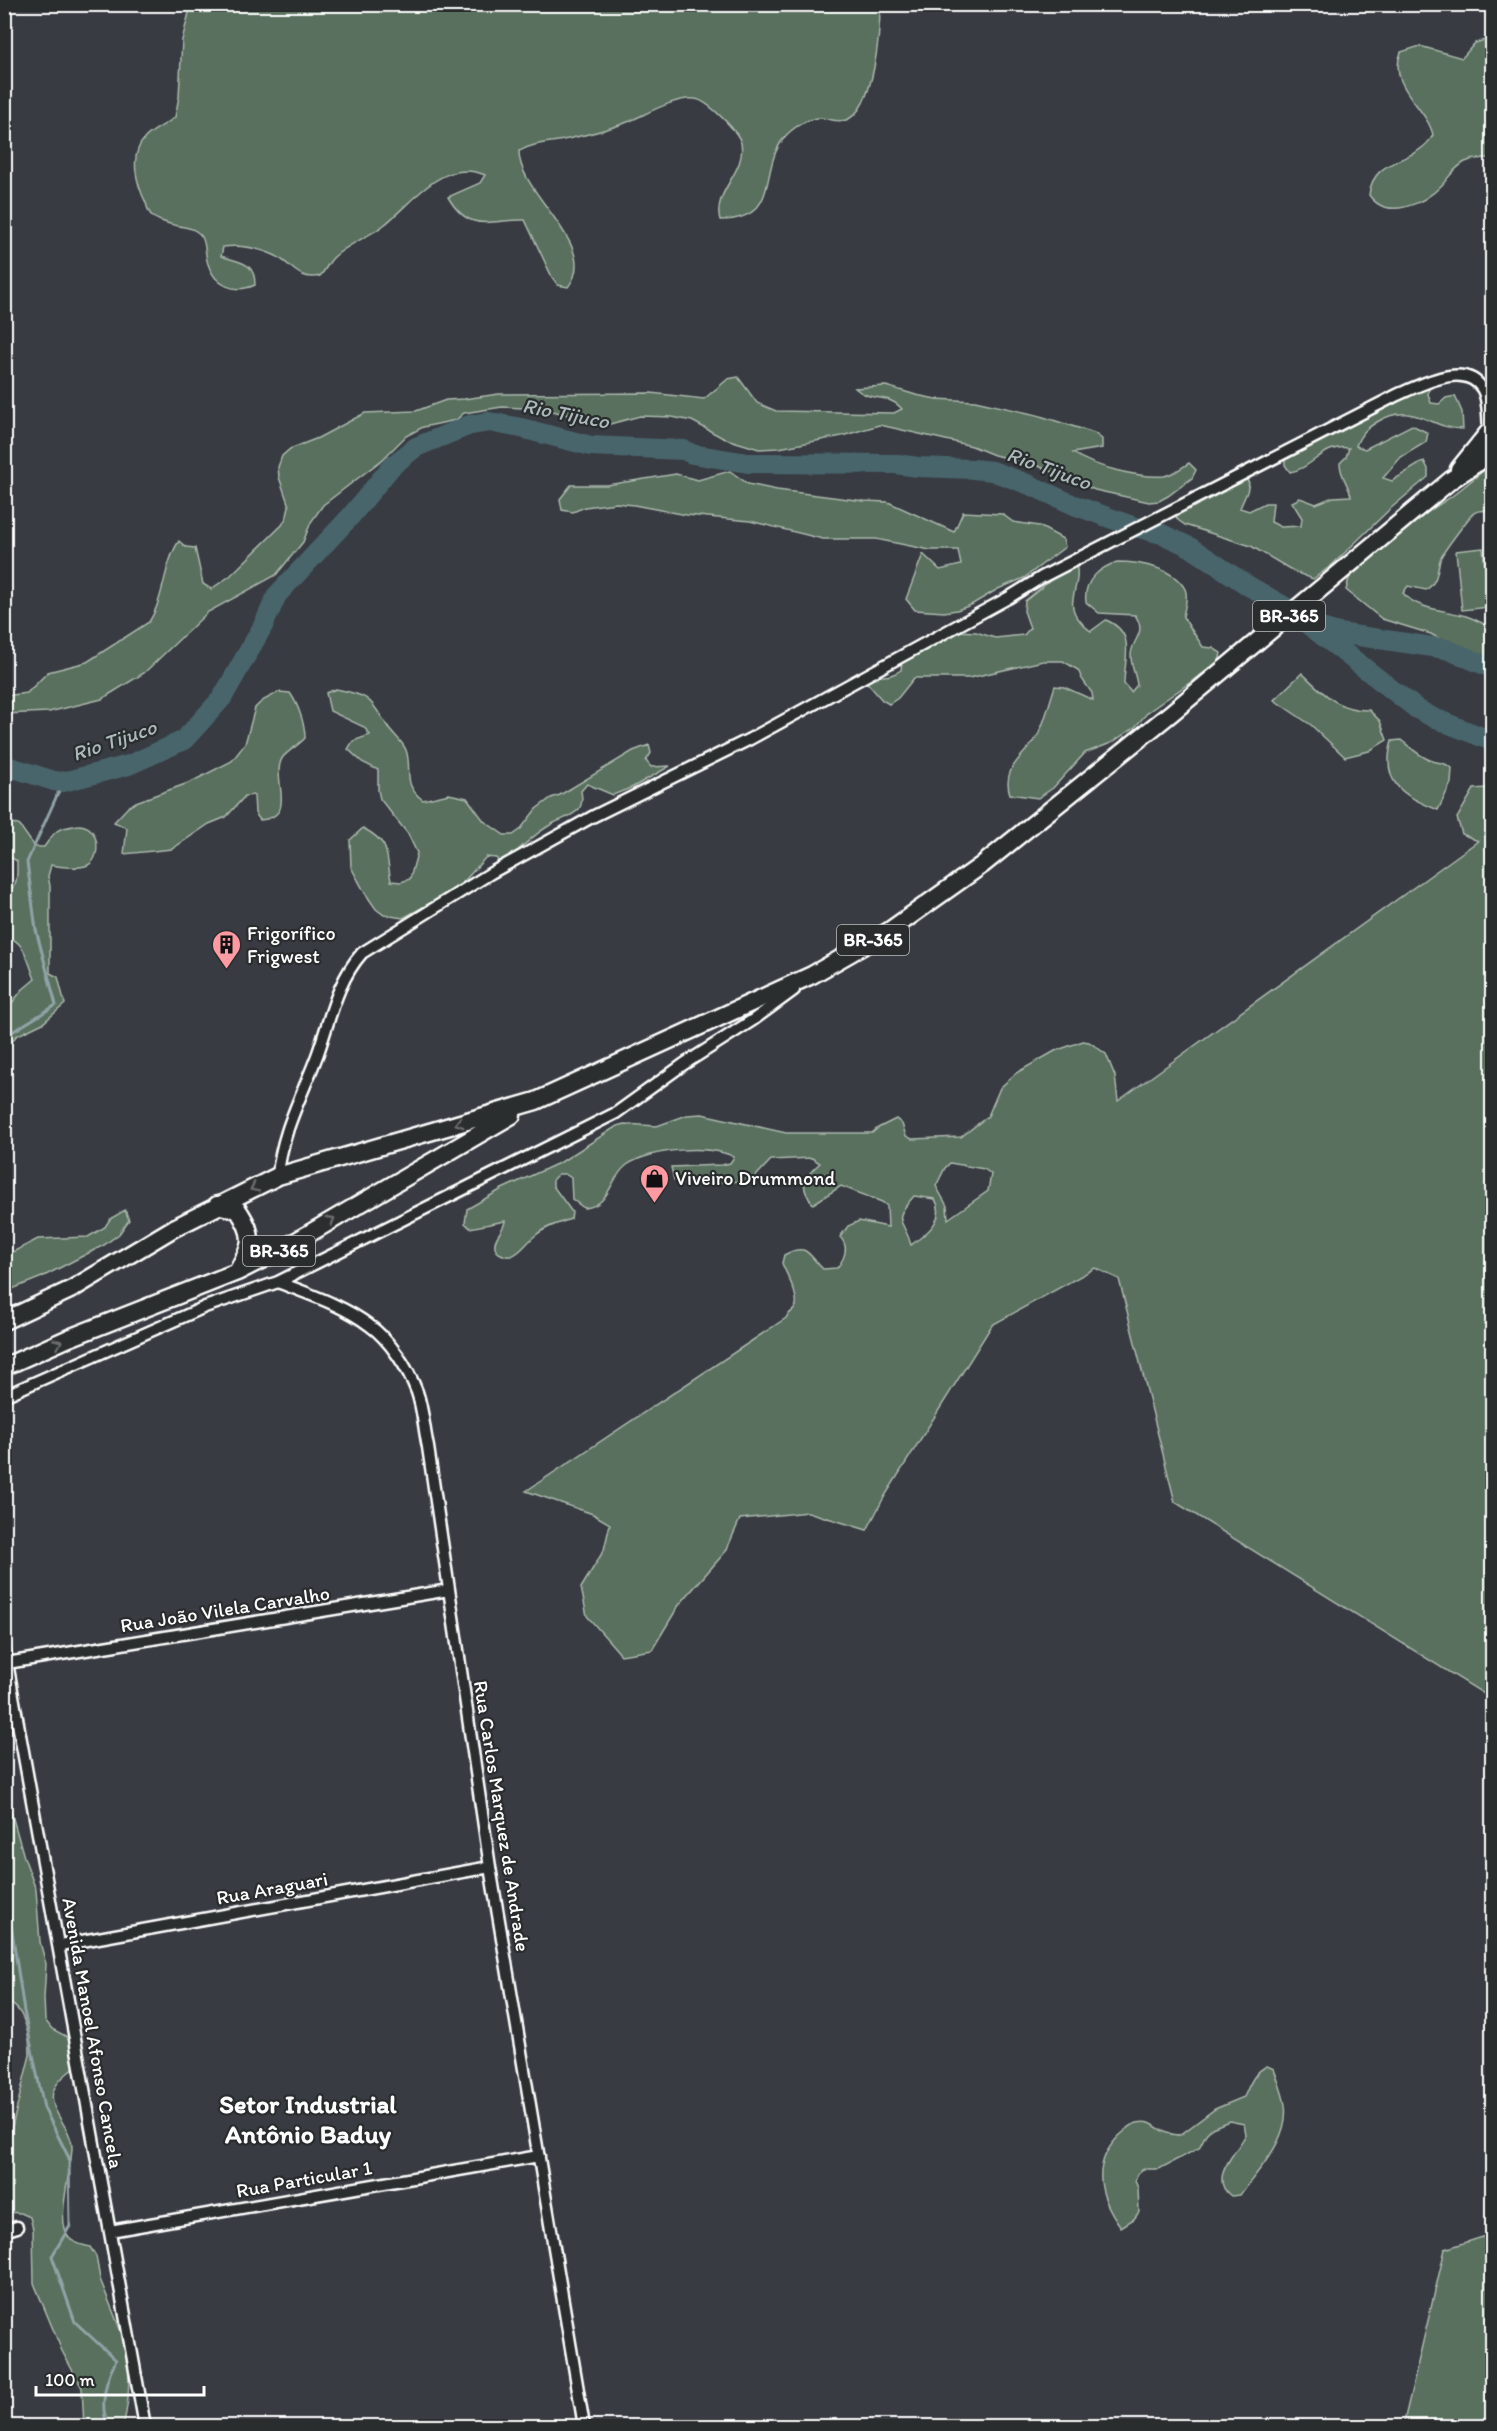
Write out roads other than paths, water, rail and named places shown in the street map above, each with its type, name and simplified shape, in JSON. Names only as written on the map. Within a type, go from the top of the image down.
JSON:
[{"type":"main road","name":"BR-365","points":[[1451,480],[1491,430]]},
{"type":"main road","name":"BR-365","points":[[4,1367],[69,1338],[237,1272],[281,1250],[536,1101],[812,975],[889,931],[982,865],[1170,714],[1451,480],[1492,453]]},
{"type":"main road","name":"BR-365","points":[[4,1321],[72,1289],[174,1228],[278,1176],[536,1101]]},
{"type":"main road","name":"BR-365","points":[[218,1205],[238,1210],[250,1230],[249,1250],[237,1272]]},
{"type":"street","points":[[278,1176],[286,1132],[351,965],[362,953],[491,873],[592,817],[750,739],[1008,598],[1042,577],[1365,413],[1396,395],[1440,378],[1459,376],[1474,380],[1479,385],[1486,401],[1491,430]]},
{"type":"street","points":[[4,1396],[205,1307],[278,1282],[616,1113],[684,1064],[753,1020],[812,975]]},
{"type":"street","name":"Rua Carlos Marquez de Andrade","points":[[278,1282],[330,1304],[369,1325],[389,1344],[417,1393],[490,1867],[585,2427]]},
{"type":"street","name":"Rua João Vilela Carvalho","points":[[7,1663],[449,1590]]},
{"type":"street","name":"Avenida Manoel Afonso Cancela","points":[[4,1646],[60,1945],[145,2427]]},
{"type":"street","name":"Rua Araguari","points":[[60,1945],[490,1867]]},
{"type":"street","name":"Rua Particular 1","points":[[110,2231],[538,2156]]},
{"type":"street","points":[[4,2231],[17,2227]]},
{"type":"waterway","name":"Rio Tijuco","points":[[4,765],[63,782],[129,765],[184,740],[222,698],[263,626],[277,595],[350,517],[392,466],[416,447],[470,425],[489,422],[591,446],[684,450],[692,454],[748,463],[896,464],[992,471],[1074,505],[1162,534],[1190,547],[1247,585],[1287,608],[1417,709],[1492,741]]},
{"type":"waterway","name":"Rio Tijuco","points":[[1318,627],[1339,633],[1446,649],[1492,668]]},
{"type":"waterway","points":[[4,1037],[56,1005],[36,930],[27,862],[63,782]]},
{"type":"waterway","points":[[4,1877],[24,2011],[44,2108],[69,2158],[70,2226],[52,2256],[75,2322],[116,2360],[109,2376],[104,2401],[108,2426]]},
{"type":"place","name":"Frigorífico Frigwest","points":[[226,970]]},
{"type":"place","name":"Viveiro Drummond","points":[[654,1204]]},
{"type":"district","name":"Setor Industrial Antônio Baduy","points":[[308,2119]]}]
